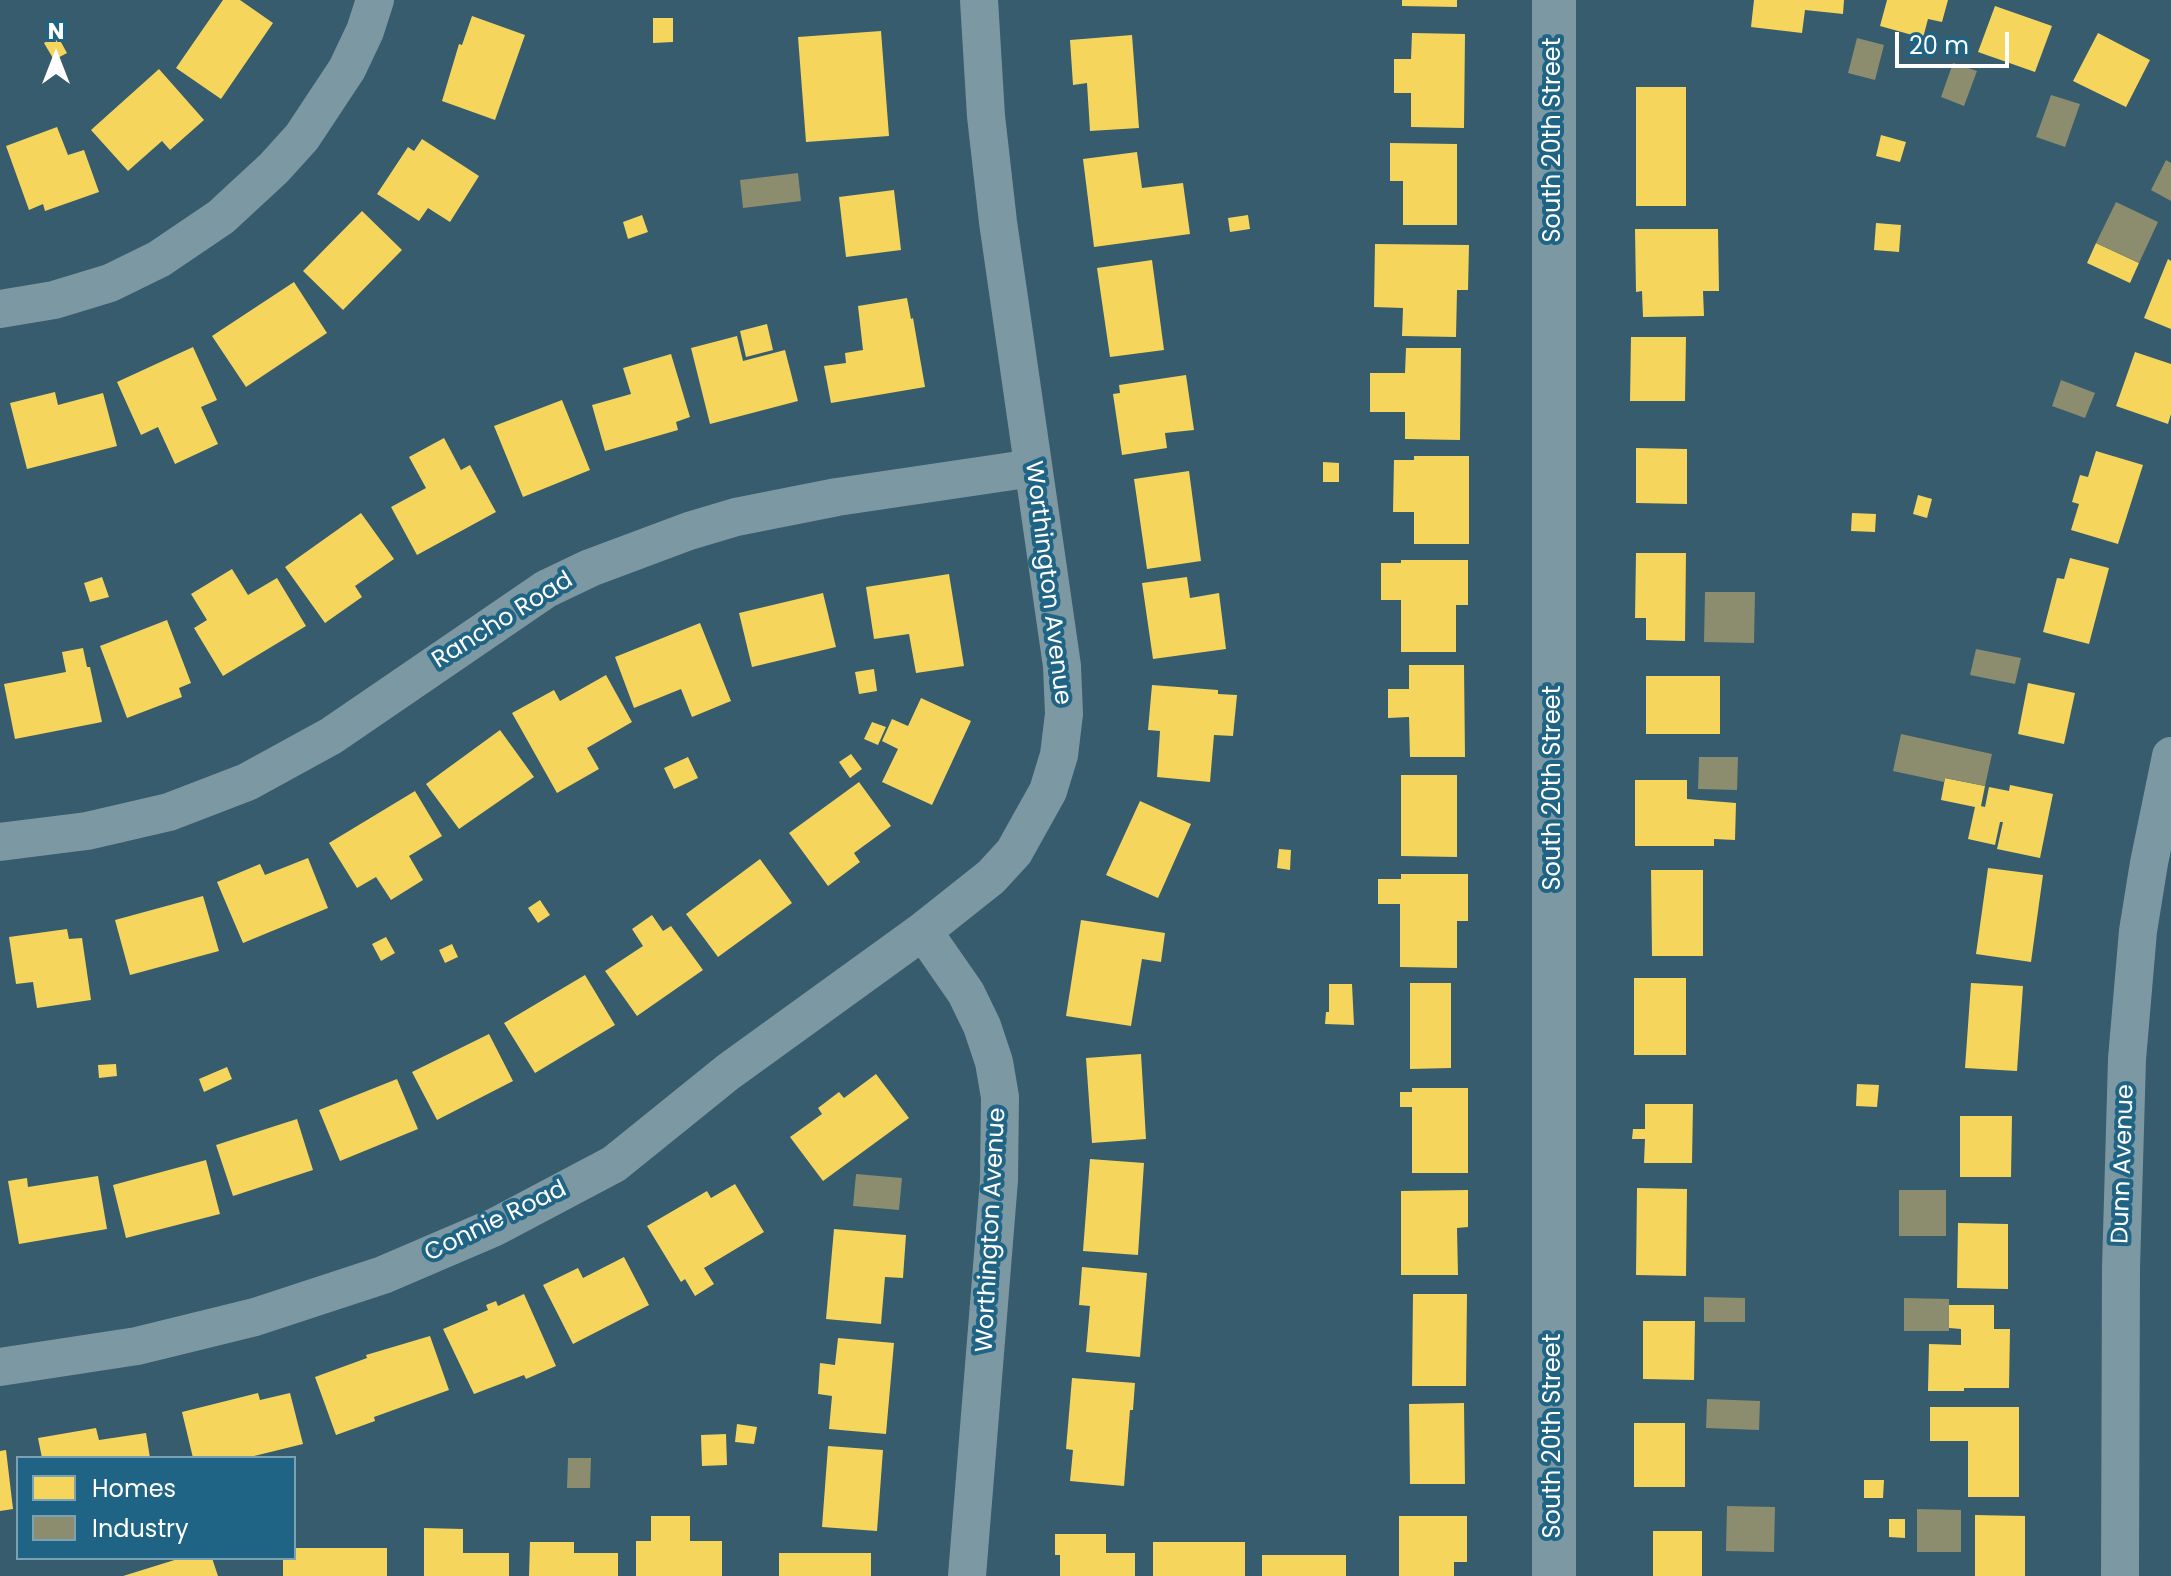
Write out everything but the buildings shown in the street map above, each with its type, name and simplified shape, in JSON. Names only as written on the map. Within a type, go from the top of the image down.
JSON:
[{"type":"street","points":[[0,309],[54,300],[110,283],[159,259],[221,217],[302,137],[347,69],[375,0]]},
{"type":"street","name":"Worthington Avenue","points":[[967,1576],[999,1180],[1000,1097],[994,1062],[982,1026],[966,993],[923,931],[991,877],[1014,852],[1048,791],[1059,755],[1064,714],[1062,666],[998,222],[986,116],[979,0]]},
{"type":"street","name":"South 20th Street","points":[[1554,0],[1554,1576]]},
{"type":"street","name":"Rancho Road","points":[[0,842],[87,831],[169,812],[247,782],[331,736],[546,589],[590,568],[689,531],[788,505],[1033,468]]},
{"type":"street","name":"Dunn Avenue","points":[[2120,1576],[2121,1268],[2127,1059],[2138,931],[2171,756]]},
{"type":"street","name":"Connie Road","points":[[0,1367],[137,1346],[255,1317],[383,1275],[495,1227],[614,1164],[728,1072],[923,931]]}]
